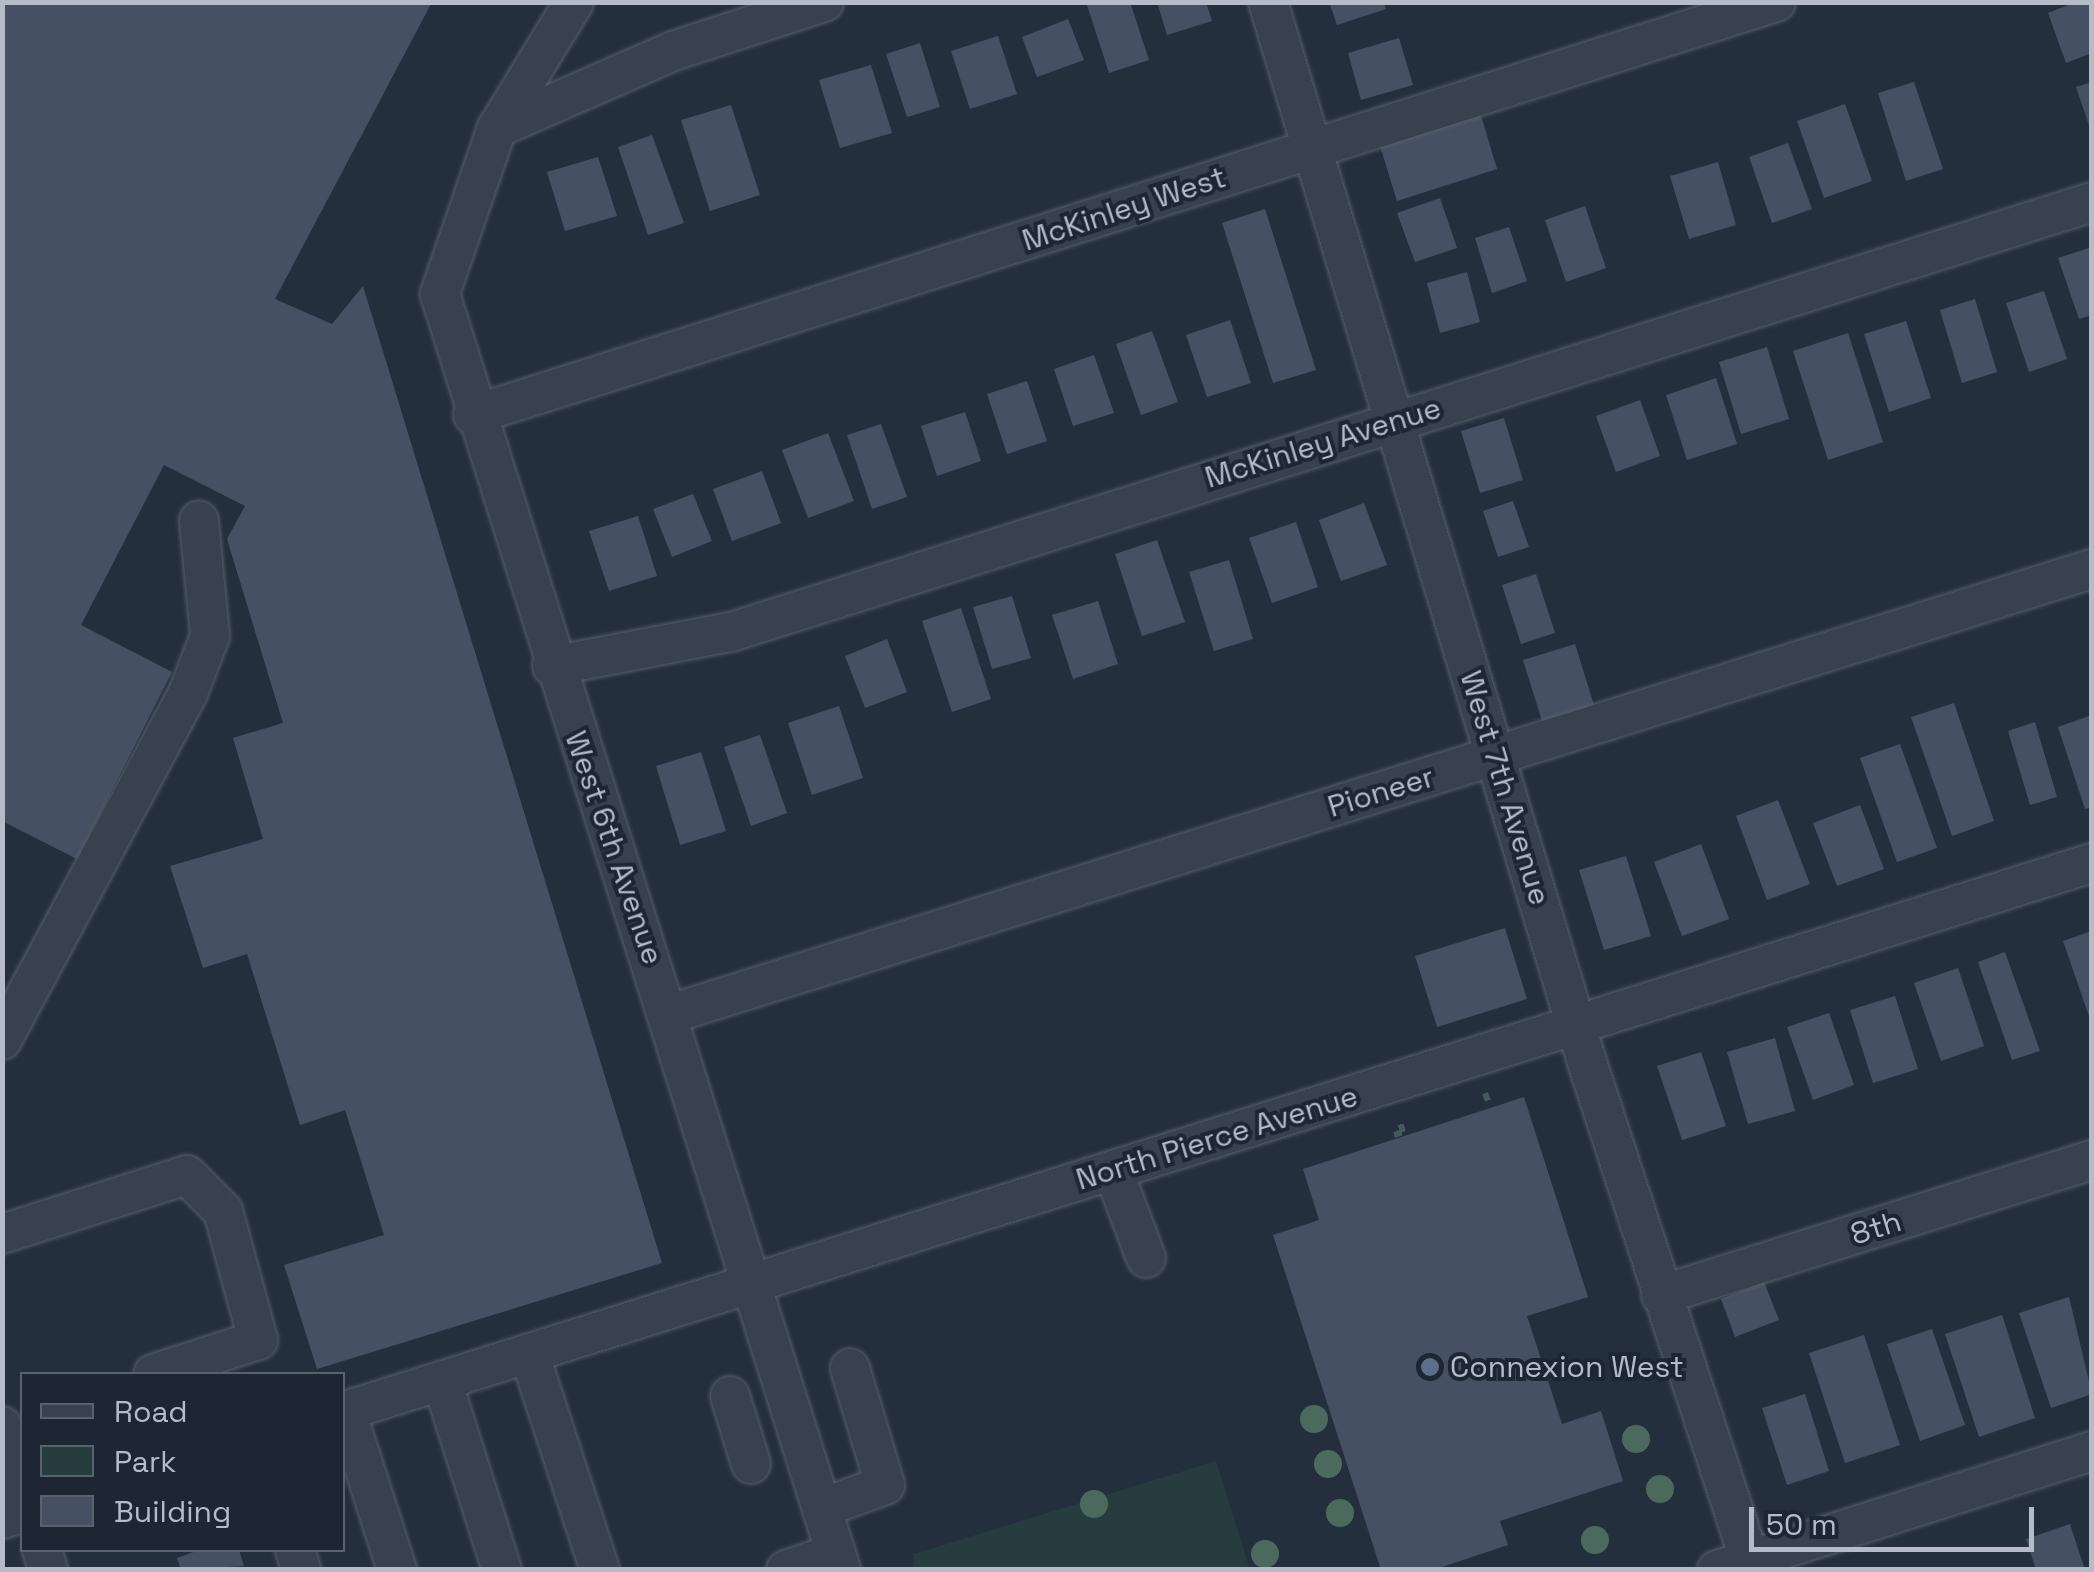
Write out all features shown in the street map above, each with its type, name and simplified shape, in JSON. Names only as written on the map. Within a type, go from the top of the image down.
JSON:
[{"type":"street","name":"West 6th Avenue","points":[[574,2],[497,128],[440,294],[473,415],[552,666],[758,1281],[792,1415],[838,1561]]},
{"type":"street","points":[[497,128],[673,52],[824,2]]},
{"type":"street","name":"West 7th Avenue","points":[[1268,2],[1740,1566]]},
{"type":"street","name":"McKinley West","points":[[473,415],[1776,2]]},
{"type":"street","name":"McKinley Avenue","points":[[552,666],[731,632],[2092,202]]},
{"type":"street","points":[[2,1040],[194,679],[210,636],[200,521]]},
{"type":"street","name":"Pioneer","points":[[670,1014],[2092,570]]},
{"type":"street","name":"North Pierce Avenue","points":[[345,1411],[2092,863]]},
{"type":"street","name":"8th","points":[[1660,1296],[2092,1160]]},
{"type":"street","points":[[1113,1170],[1146,1258]]},
{"type":"street","points":[[2,1234],[187,1176],[224,1210],[258,1340],[159,1372]]},
{"type":"street","points":[[529,1353],[600,1570]]},
{"type":"street","points":[[822,1508],[884,1485],[850,1368]]},
{"type":"street","points":[[442,1380],[502,1570]]},
{"type":"street","points":[[345,1414],[397,1570]]},
{"type":"street","points":[[741,1430],[792,1415]]},
{"type":"street","points":[[2,1425],[20,1484]]},
{"type":"street","points":[[1740,1566],[2092,1452]]},
{"type":"street","points":[[786,1570],[838,1561]]},
{"type":"path","points":[[1485,1094],[1489,1104]]},
{"type":"path","points":[[1394,1135],[1403,1132],[1399,1120]]},
{"type":"green space","points":[[1216,1461],[1250,1569],[913,1569],[914,1554]]},
{"type":"building","points":[[2,2],[432,2],[275,299],[332,324],[363,286],[662,1263],[317,1369],[284,1265],[384,1235],[345,1110],[300,1125],[247,954],[203,968],[170,866],[263,839],[233,738],[283,723],[227,539],[245,506],[164,465],[81,625],[172,672],[77,859],[2,821]]},
{"type":"building","points":[[1130,2],[1149,60],[1109,73],[1087,5]]},
{"type":"building","points":[[1157,2],[1206,2],[1212,21],[1167,35]]},
{"type":"building","points":[[1329,2],[1384,2],[1386,9],[1337,25]]},
{"type":"building","points":[[2076,2],[2092,5],[2092,53],[2066,63],[2048,13]]},
{"type":"building","points":[[1068,19],[1084,60],[1037,77],[1022,37]]},
{"type":"building","points":[[998,36],[1017,94],[970,109],[951,51]]},
{"type":"building","points":[[1399,38],[1413,85],[1361,100],[1348,53]]},
{"type":"building","points":[[920,43],[940,107],[907,117],[886,54]]},
{"type":"building","points":[[871,65],[892,133],[840,148],[819,80]]},
{"type":"building","points":[[1914,82],[1943,169],[1906,181],[1878,93]]},
{"type":"building","points":[[2092,82],[2092,131],[2091,131],[2076,87]]},
{"type":"building","points":[[1845,104],[1872,181],[1824,198],[1797,121]]},
{"type":"building","points":[[731,105],[760,195],[710,211],[681,120]]},
{"type":"building","points":[[1481,115],[1497,169],[1397,201],[1380,146]]},
{"type":"building","points":[[652,135],[684,223],[648,235],[618,147]]},
{"type":"building","points":[[1788,143],[1812,209],[1772,223],[1749,157]]},
{"type":"building","points":[[598,157],[617,216],[565,231],[547,172]]},
{"type":"building","points":[[1718,162],[1736,225],[1689,239],[1670,176]]},
{"type":"building","points":[[1440,198],[1457,248],[1415,262],[1397,213]]},
{"type":"building","points":[[1585,206],[1606,268],[1566,282],[1545,220]]},
{"type":"building","points":[[1265,209],[1316,370],[1273,383],[1222,223]]},
{"type":"building","points":[[1509,227],[1527,281],[1492,293],[1475,238]]},
{"type":"building","points":[[2092,247],[2092,315],[2079,319],[2058,258]]},
{"type":"building","points":[[1467,272],[1480,322],[1440,333],[1427,283]]},
{"type":"building","points":[[2044,291],[2067,359],[2029,372],[2006,303]]},
{"type":"building","points":[[1975,299],[1997,372],[1962,383],[1940,310]]},
{"type":"building","points":[[1230,320],[1251,383],[1207,397],[1186,335]]},
{"type":"building","points":[[1906,321],[1931,398],[1889,412],[1864,334]]},
{"type":"building","points":[[1152,331],[1178,402],[1141,415],[1116,344]]},
{"type":"building","points":[[1848,333],[1883,442],[1828,460],[1793,351]]},
{"type":"building","points":[[1767,347],[1789,419],[1741,434],[1719,362]]},
{"type":"building","points":[[1094,355],[1114,413],[1073,426],[1054,369]]},
{"type":"building","points":[[1716,378],[1737,444],[1687,460],[1666,395]]},
{"type":"building","points":[[1027,381],[1047,441],[1007,454],[987,394]]},
{"type":"building","points":[[1640,400],[1660,456],[1616,472],[1596,416]]},
{"type":"building","points":[[965,412],[981,461],[937,476],[921,426]]},
{"type":"building","points":[[1504,418],[1523,480],[1480,493],[1461,431]]},
{"type":"building","points":[[881,424],[907,497],[872,509],[847,435]]},
{"type":"building","points":[[828,433],[854,501],[808,518],[782,450]]},
{"type":"building","points":[[762,471],[781,523],[732,541],[713,489]]},
{"type":"building","points":[[693,494],[712,541],[672,557],[653,509]]},
{"type":"building","points":[[1513,501],[1529,547],[1498,557],[1483,511]]},
{"type":"building","points":[[1364,503],[1387,565],[1341,581],[1319,520]]},
{"type":"building","points":[[638,516],[657,576],[609,591],[589,531]]},
{"type":"building","points":[[1296,522],[1318,587],[1272,603],[1249,538]]},
{"type":"building","points":[[1157,540],[1185,622],[1142,636],[1115,554]]},
{"type":"building","points":[[1229,560],[1253,639],[1214,651],[1189,572]]},
{"type":"building","points":[[1536,574],[1555,633],[1521,644],[1502,585]]},
{"type":"building","points":[[1012,596],[1031,658],[992,669],[973,607]]},
{"type":"building","points":[[1098,601],[1118,664],[1073,679],[1052,615]]},
{"type":"building","points":[[961,608],[991,699],[952,712],[922,621]]},
{"type":"building","points":[[887,639],[907,692],[865,708],[845,656]]},
{"type":"building","points":[[1575,644],[1594,705],[1542,721],[1523,660]]},
{"type":"building","points":[[1954,703],[1994,821],[1952,836],[1911,717]]},
{"type":"building","points":[[839,706],[863,778],[812,795],[788,723]]},
{"type":"building","points":[[2092,715],[2092,807],[2085,809],[2058,727]]},
{"type":"building","points":[[2035,722],[2057,797],[2030,805],[2008,731]]},
{"type":"building","points":[[760,735],[787,813],[751,826],[724,747]]},
{"type":"building","points":[[1900,744],[1937,848],[1897,862],[1860,758]]},
{"type":"building","points":[[701,752],[726,831],[680,845],[656,766]]},
{"type":"building","points":[[1778,800],[1810,884],[1767,900],[1736,816]]},
{"type":"building","points":[[1860,805],[1884,869],[1837,886],[1813,823]]},
{"type":"building","points":[[1701,844],[1729,919],[1682,936],[1654,862]]},
{"type":"building","points":[[1626,856],[1651,936],[1604,950],[1579,870]]},
{"type":"building","points":[[1505,928],[1527,999],[1437,1027],[1415,956]]},
{"type":"building","points":[[2092,931],[2092,1021],[2091,1022],[2063,941]]},
{"type":"building","points":[[2005,952],[2040,1051],[2012,1060],[1978,962]]},
{"type":"building","points":[[1958,968],[1984,1046],[1941,1061],[1914,983]]},
{"type":"building","points":[[1895,996],[1918,1069],[1873,1083],[1850,1010]]},
{"type":"building","points":[[1829,1013],[1854,1085],[1813,1100],[1787,1027]]},
{"type":"building","points":[[1775,1038],[1795,1111],[1748,1124],[1727,1052]]},
{"type":"building","points":[[1701,1052],[1726,1126],[1682,1140],[1657,1066]]},
{"type":"building","name":"Connexion West","points":[[1524,1097],[1588,1297],[1527,1316],[1562,1424],[1601,1411],[1623,1481],[1500,1521],[1508,1545],[1433,1570],[1381,1570],[1273,1235],[1319,1220],[1303,1169]]},
{"type":"building","points":[[1764,1282],[1779,1320],[1735,1337],[1721,1299]]},
{"type":"building","points":[[2069,1297],[2092,1394],[2051,1408],[2019,1313]]},
{"type":"building","points":[[2002,1315],[2035,1418],[1979,1437],[1945,1334]]},
{"type":"building","points":[[1932,1329],[1965,1425],[1920,1441],[1887,1344]]},
{"type":"building","points":[[1864,1335],[1900,1445],[1845,1463],[1809,1353]]},
{"type":"building","points":[[1805,1394],[1829,1471],[1787,1485],[1762,1408]]},
{"type":"building","points":[[2070,1524],[2085,1570],[2036,1570],[2026,1539]]},
{"type":"building","points":[[194,1552],[240,1552],[244,1566],[181,1570],[177,1558]]},
{"type":"place","name":"Connexion West","points":[[1430,1367]]}]
